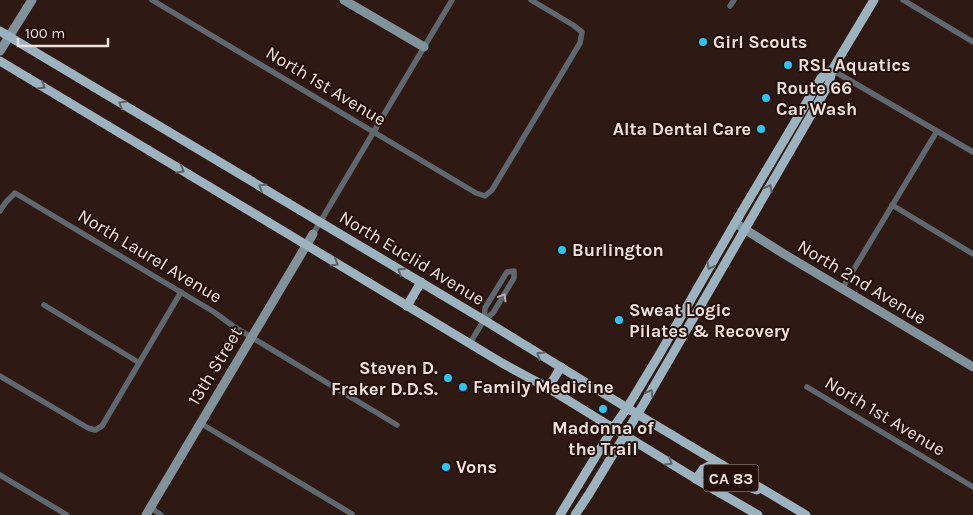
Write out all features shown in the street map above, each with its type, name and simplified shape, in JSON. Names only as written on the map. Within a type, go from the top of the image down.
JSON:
[{"type":"main road","points":[[575,515],[637,414],[829,84],[832,70],[874,0]]},
{"type":"main road","name":"North Euclid Avenue","points":[[0,31],[421,282],[806,515]]},
{"type":"main road","points":[[0,61],[758,515]]},
{"type":"main road","points":[[560,515],[662,350],[821,78],[832,70]]},
{"type":"main road","points":[[408,306],[421,282]]},
{"type":"main road","points":[[548,388],[561,367]]},
{"type":"main road","name":"CA 83","points":[[696,479],[703,469],[709,466],[744,486],[772,494]]},
{"type":"street","points":[[0,52],[32,0]]},
{"type":"street","name":"North 1st Avenue","points":[[152,0],[476,194],[485,196],[492,190],[580,43],[582,32],[531,0]]},
{"type":"street","points":[[344,0],[424,48]]},
{"type":"street","points":[[313,234],[452,0]]},
{"type":"street","points":[[730,6],[734,0]]},
{"type":"street","points":[[903,0],[973,42]]},
{"type":"street","points":[[832,70],[973,152]]},
{"type":"street","points":[[842,289],[937,131]]},
{"type":"street","name":"North Laurel Avenue","points":[[0,211],[15,192],[214,312],[233,326],[396,426]]},
{"type":"street","points":[[892,205],[973,254]]},
{"type":"street","name":"North 2nd Avenue","points":[[735,224],[973,367]]},
{"type":"street","name":"13th Street","points":[[148,511],[313,234]]},
{"type":"street","points":[[470,343],[484,320],[493,313],[514,278],[514,271],[507,272],[485,308],[484,320]]},
{"type":"street","points":[[0,376],[88,428],[95,430],[102,426],[180,292]]},
{"type":"street","points":[[44,305],[138,362]]},
{"type":"street","name":"North 1st Avenue","points":[[807,388],[973,486]]},
{"type":"street","points":[[200,423],[352,514]]},
{"type":"street","points":[[0,475],[67,515]]},
{"type":"street","points":[[148,511],[161,515]]},
{"type":"place","name":"Girl Scouts","points":[[703,42]]},
{"type":"place","name":"RSL Aquatics","points":[[788,65]]},
{"type":"place","name":"Route 66 Car Wash","points":[[766,98]]},
{"type":"place","name":"Alta Dental Care","points":[[761,129]]},
{"type":"place","name":"Burlington","points":[[562,250]]},
{"type":"place","name":"Sweat Logic Pilates & Recovery","points":[[619,320]]},
{"type":"place","name":"Steven D. Fraker D.D.S.","points":[[448,378]]},
{"type":"place","name":"Family Medicine","points":[[463,387]]},
{"type":"place","name":"Madonna of the Trail","points":[[603,409]]},
{"type":"place","name":"Vons","points":[[446,467]]}]
